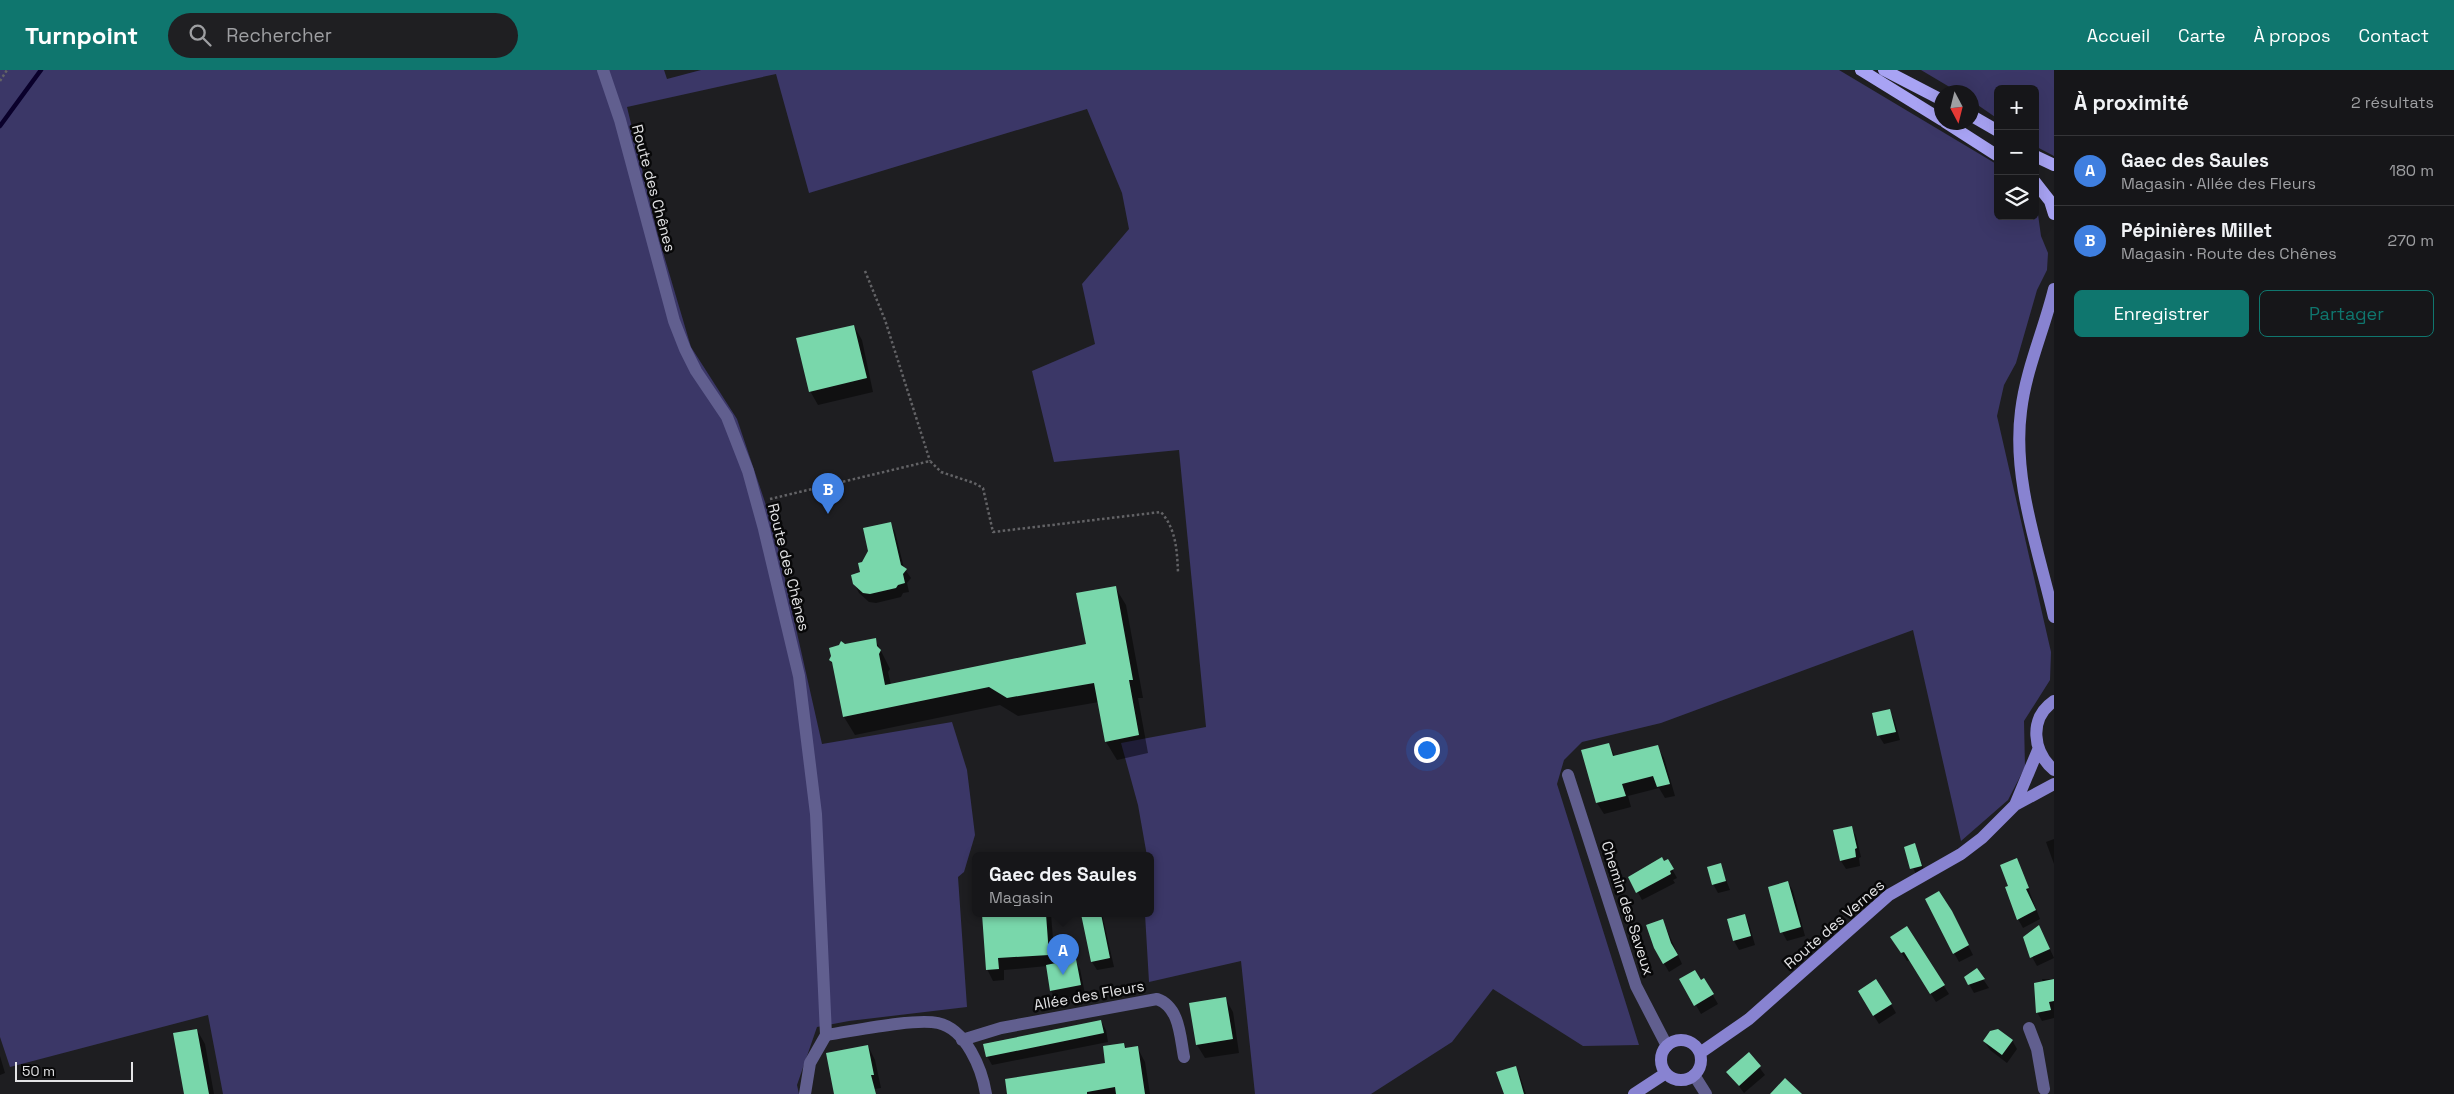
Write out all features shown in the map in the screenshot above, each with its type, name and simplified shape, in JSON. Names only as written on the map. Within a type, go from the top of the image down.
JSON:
[{"type":"main road","points":[[1861,70],[1934,115]]},
{"type":"main road","points":[[1884,70],[1934,96]]},
{"type":"main road","points":[[1979,120],[1996,130]]},
{"type":"main road","points":[[1957,130],[1994,153]]},
{"type":"main road","points":[[2039,158],[2054,165]]},
{"type":"main road","points":[[2039,187],[2050,201],[2054,214]]},
{"type":"main road","points":[[2054,289],[2050,315],[2025,388],[2021,410],[2020,438],[2025,493],[2054,618]]},
{"type":"main road","points":[[2054,701],[2040,716],[2036,730],[2038,750],[2045,762],[2054,770]]},
{"type":"main road","name":"Route des Vernes","points":[[2015,805],[2038,750]]},
{"type":"main road","name":"Route des Vernes","points":[[1700,1053],[1749,1019],[1889,895],[1961,854],[1982,838],[2015,805],[2054,784]]},
{"type":"main road","points":[[1679,1041],[1685,1041],[1696,1047],[1700,1053],[1700,1065],[1694,1075],[1682,1080],[1666,1073],[1662,1056],[1667,1046],[1679,1041]]},
{"type":"main road","points":[[1634,1094],[1666,1073]]},
{"type":"street","name":"Route des Chênes","points":[[603,70],[620,120],[674,321],[696,371],[726,417],[748,471],[799,676],[816,814],[826,1035]]},
{"type":"street","name":"Chemin des Saveux","points":[[1568,775],[1636,986],[1667,1046]]},
{"type":"street","name":"Allée des Fleurs","points":[[962,1040],[1001,1028],[1157,999],[1168,1005],[1174,1014],[1184,1057]]},
{"type":"street","points":[[805,1094],[810,1063],[826,1035],[924,1022],[948,1027],[962,1040],[976,1064],[986,1094]]},
{"type":"street","points":[[2029,1028],[2037,1049],[2047,1092],[2032,1094]]},
{"type":"street","points":[[1694,1075],[1706,1094]]},
{"type":"path","points":[[0,80],[7,70]]},
{"type":"path","points":[[865,271],[885,320],[930,461],[941,472],[983,488],[993,532],[1161,512],[1168,520],[1177,545],[1178,572]]},
{"type":"path","points":[[756,502],[930,461]]},
{"type":"shaded area","points":[[0,70],[664,70],[667,79],[701,70],[1839,70],[1934,127],[1934,130],[1939,130],[1994,163],[1994,220],[2039,220],[2041,236],[2048,253],[2047,270],[2037,290],[2016,363],[2004,385],[1997,416],[2051,652],[2050,680],[2024,721],[2025,767],[2008,800],[1961,841],[1913,630],[1661,723],[1582,742],[1564,760],[1557,784],[1639,1045],[1583,1046],[1493,989],[1452,1042],[1371,1094],[1255,1094],[1241,961],[1149,982],[1145,917],[1154,917],[1154,852],[1146,852],[1138,805],[1121,743],[1206,727],[1179,450],[1054,462],[1032,371],[1095,344],[1082,284],[1129,229],[1122,193],[1087,109],[809,193],[776,74],[627,107],[657,232],[691,347],[737,419],[773,526],[822,744],[952,722],[967,770],[975,835],[964,872],[958,877],[967,1007],[849,1021],[817,1027],[797,1085],[799,1094],[223,1094],[208,1015],[10,1067],[0,1037]]},
{"type":"shaded area","points":[[1921,70],[2054,70],[2054,156],[2039,148],[2039,85],[1994,85],[1994,116],[1979,106],[1979,85],[1946,85]]},
{"type":"building","points":[[854,325],[867,378],[809,392],[796,338]]},
{"type":"building","points":[[891,522],[901,565],[907,569],[903,574],[905,583],[898,585],[896,588],[870,594],[863,593],[853,584],[851,575],[860,572],[858,563],[862,562],[868,551],[863,528]]},
{"type":"building","points":[[1116,586],[1133,680],[1129,680],[1139,735],[1105,742],[1094,683],[1007,698],[989,687],[843,717],[832,662],[829,660],[831,656],[829,648],[839,645],[841,641],[845,644],[876,638],[877,646],[881,650],[879,654],[885,685],[1086,644],[1076,593]]},
{"type":"building","points":[[1890,709],[1896,732],[1877,736],[1872,713]]},
{"type":"building","points":[[1609,743],[1613,756],[1658,745],[1670,784],[1657,787],[1653,776],[1622,784],[1626,796],[1596,803],[1581,750]]},
{"type":"building","points":[[1852,826],[1857,848],[1855,849],[1856,857],[1840,861],[1833,830]]},
{"type":"building","points":[[1915,843],[1922,866],[1910,869],[1904,847]]},
{"type":"building","points":[[1662,857],[1664,861],[1668,859],[1674,869],[1670,871],[1671,874],[1636,893],[1628,877]]},
{"type":"building","points":[[2017,858],[2029,888],[2026,889],[2036,910],[2017,920],[2005,887],[2008,886],[2000,865]]},
{"type":"building","points":[[1721,863],[1726,881],[1712,885],[1707,867]]},
{"type":"building","points":[[1788,881],[1801,927],[1780,933],[1768,887]]},
{"type":"building","points":[[1939,891],[1952,911],[1969,945],[1953,954],[1925,899]]},
{"type":"building","points":[[1745,914],[1751,936],[1733,941],[1727,919]]},
{"type":"building","points":[[982,917],[1046,917],[1049,955],[998,958],[999,969],[986,970]]},
{"type":"building","points":[[1082,917],[1102,917],[1110,958],[1091,962]]},
{"type":"building","points":[[1663,919],[1671,943],[1678,955],[1663,964],[1654,948],[1646,925]]},
{"type":"building","points":[[2039,925],[2050,949],[2030,958],[2023,937]]},
{"type":"building","points":[[1907,926],[1945,985],[1930,994],[1904,952],[1901,953],[1890,937]]},
{"type":"building","points":[[1076,959],[1081,985],[1050,991],[1046,965]]},
{"type":"building","points":[[1977,968],[1985,979],[1968,985],[1964,977]]},
{"type":"building","points":[[1695,970],[1701,980],[1704,978],[1714,994],[1694,1006],[1679,979]]},
{"type":"building","points":[[1876,979],[1892,1004],[1873,1016],[1858,991]]},
{"type":"building","points":[[2054,979],[2054,1001],[2049,1002],[2051,1010],[2036,1013],[2034,983]]},
{"type":"building","points":[[1226,997],[1233,1039],[1196,1045],[1189,1003]]},
{"type":"building","points":[[1101,1020],[1104,1033],[986,1057],[983,1044]]},
{"type":"building","points":[[197,1029],[209,1094],[184,1094],[173,1033]]},
{"type":"building","points":[[1998,1029],[2013,1040],[2002,1055],[1983,1041],[1990,1031]]},
{"type":"building","points":[[1124,1043],[1125,1048],[1138,1046],[1145,1094],[1116,1094],[1115,1087],[1087,1092],[1087,1094],[1007,1094],[1005,1079],[1105,1063],[1103,1046]]},
{"type":"building","points":[[868,1045],[874,1075],[871,1075],[876,1094],[834,1094],[826,1053]]},
{"type":"building","points":[[1749,1052],[1761,1066],[1739,1086],[1726,1072]]},
{"type":"building","points":[[1516,1066],[1524,1094],[1504,1094],[1496,1072]]},
{"type":"building","points":[[1785,1078],[1802,1094],[1770,1094]]},
{"type":"waterway","points":[[0,126],[41,70]]},
{"type":"place","name":"Pépinières Millet","points":[[828,514]]},
{"type":"place","name":"Gaec des Saules","points":[[1063,975]]}]
